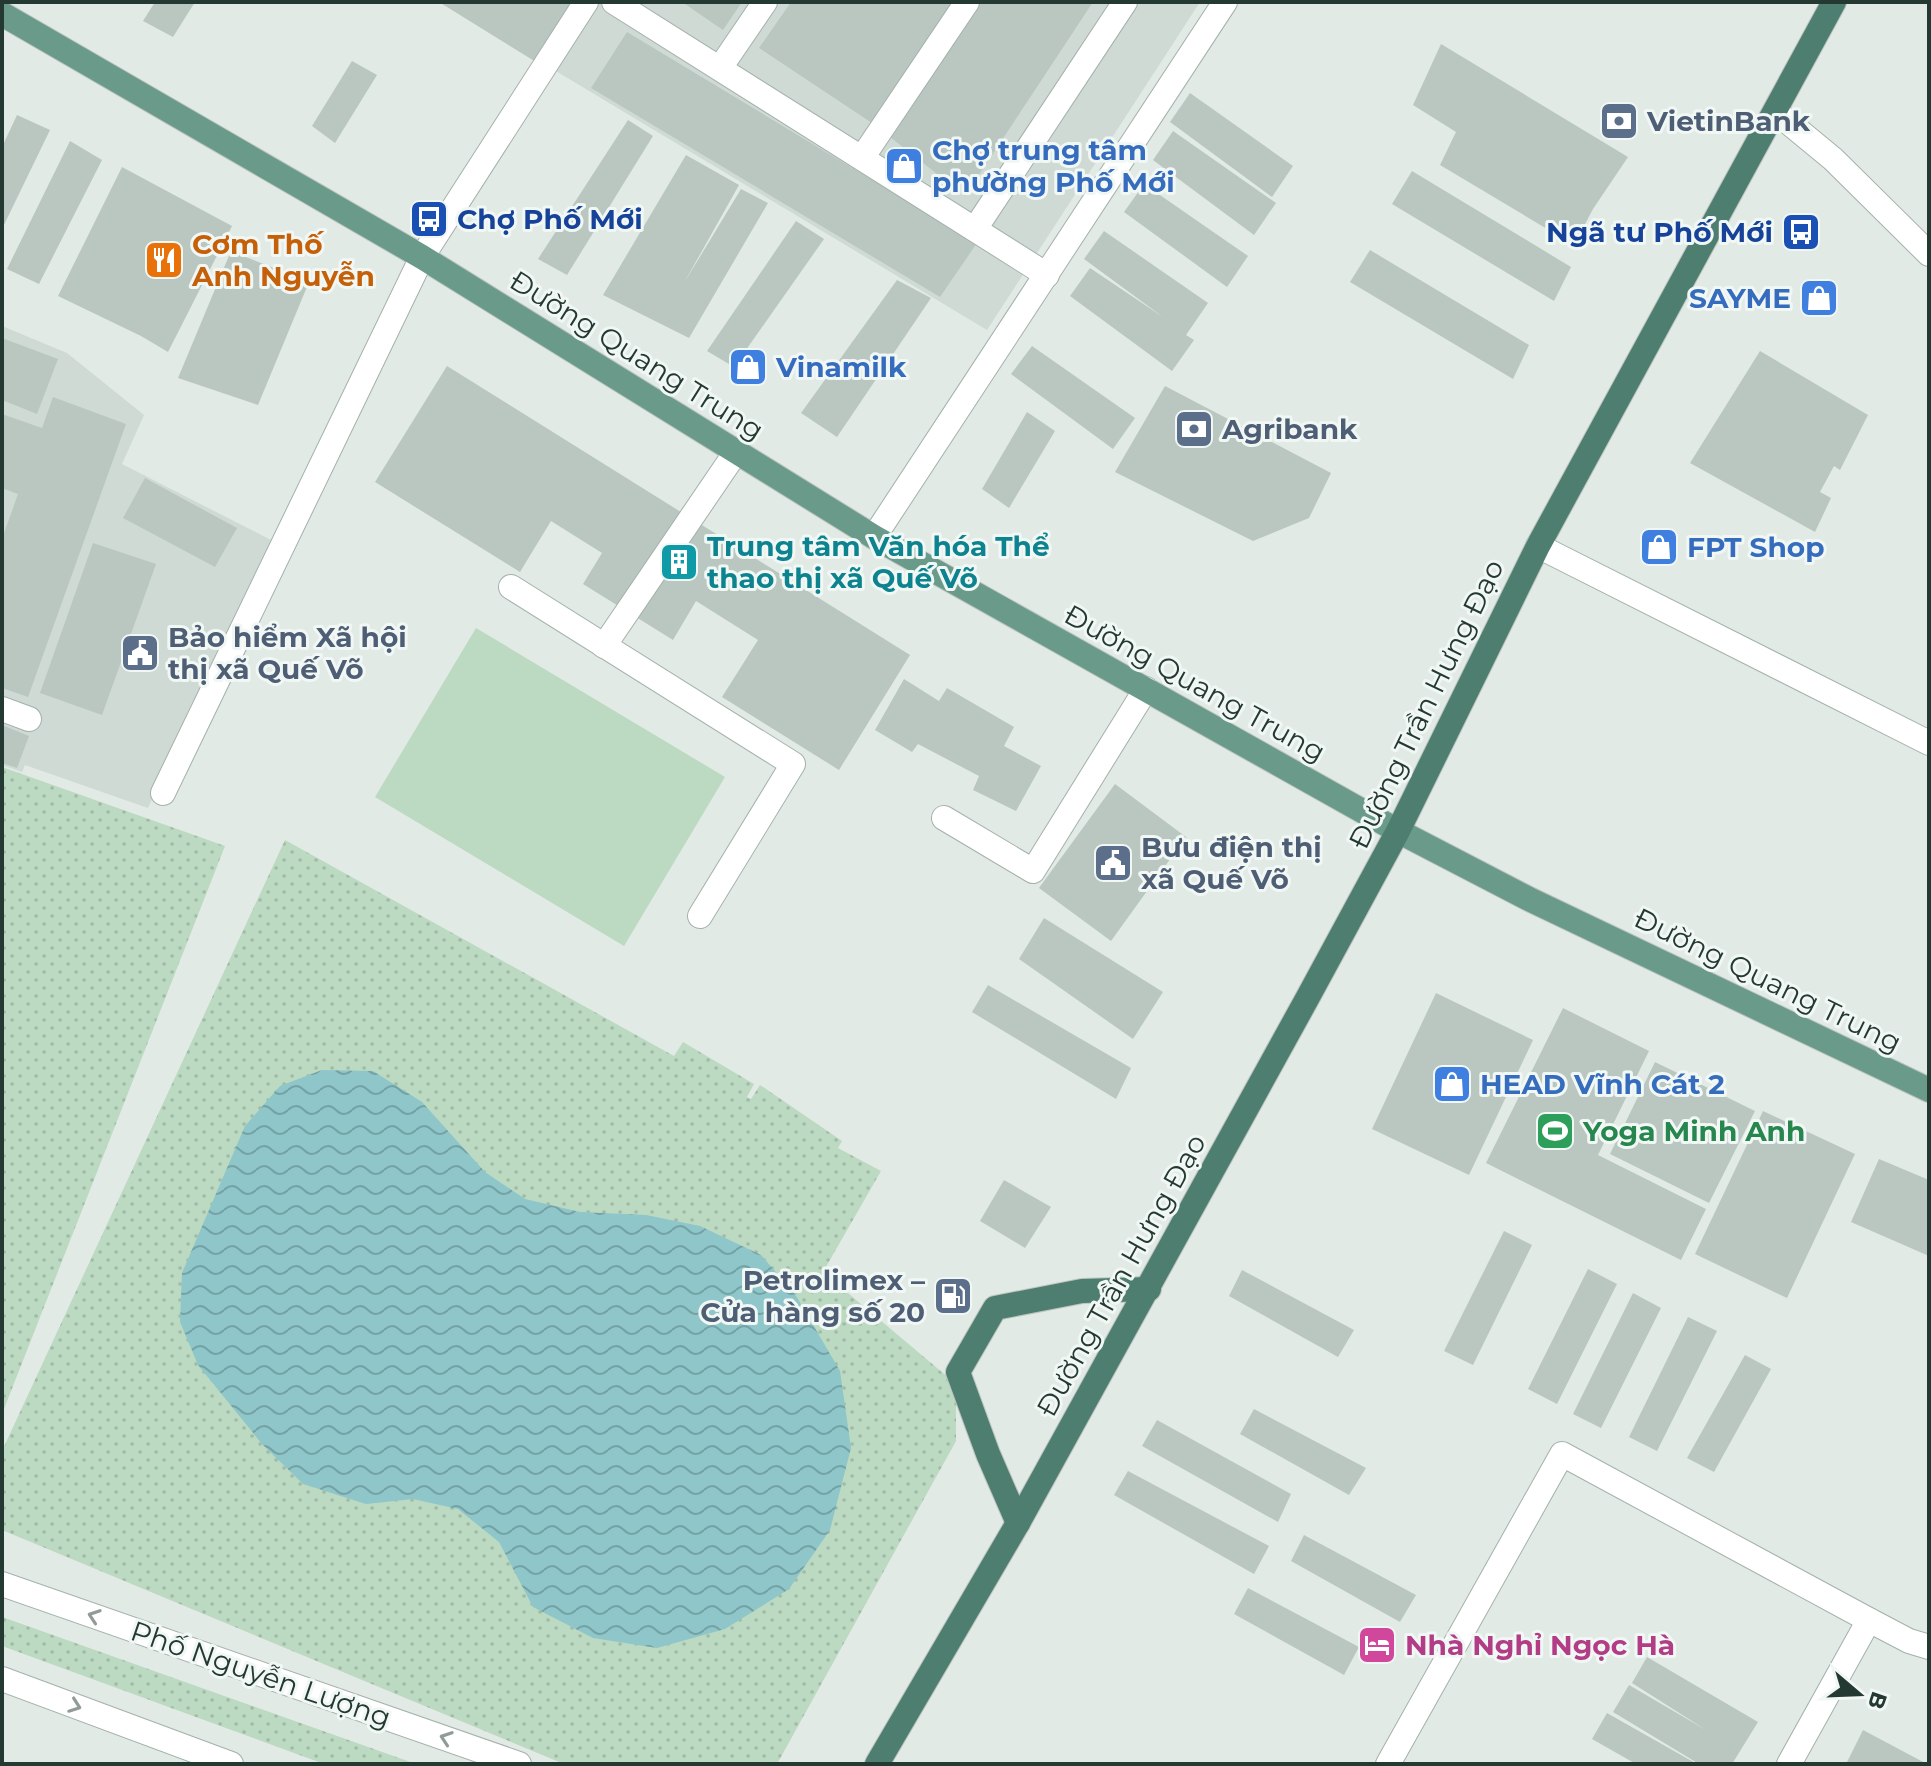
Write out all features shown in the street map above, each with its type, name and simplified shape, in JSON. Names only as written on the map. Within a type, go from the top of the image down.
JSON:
[{"type":"highway","name":"Đường Trần Hưng Đạo","points":[[877,1764],[1018,1523],[1149,1289],[1398,831],[1538,546],[1834,2]]},
{"type":"highway","points":[[1018,1523],[988,1454],[958,1372],[995,1308],[1082,1291],[1149,1289]]},
{"type":"main road","name":"Đường Quang Trung","points":[[2,14],[422,257],[874,537],[1398,831],[1529,899],[1929,1090]]},
{"type":"street","points":[[163,793],[422,257],[586,2]]},
{"type":"street","points":[[614,2],[1047,275]]},
{"type":"street","points":[[720,68],[765,2]]},
{"type":"street","points":[[862,158],[967,2]]},
{"type":"street","points":[[975,229],[1125,2]]},
{"type":"street","points":[[874,537],[1225,2]]},
{"type":"street","points":[[1776,112],[1833,159],[1929,254]]},
{"type":"street","points":[[604,646],[736,452]]},
{"type":"street","points":[[1538,546],[1929,743]]},
{"type":"street","points":[[511,587],[793,764],[700,916]]},
{"type":"street","points":[[944,818],[1033,871],[1146,689]]},
{"type":"street","points":[[2,709],[29,719]]},
{"type":"street","points":[[1388,1764],[1562,1454],[1869,1620],[1909,1641],[1929,1647]]},
{"type":"street","name":"Phố Nguyễn Lượng","points":[[2,1584],[519,1764]]},
{"type":"street","points":[[1789,1764],[1869,1620]]},
{"type":"street","points":[[2,1679],[231,1764]]},
{"type":"shaded area","name":"Chợ trung tâm phường Phố Mới","points":[[441,2],[1200,2],[987,330]]},
{"type":"shaded area","points":[[2,326],[67,353],[144,415],[122,464],[271,540],[148,808],[25,765],[22,772],[2,765]]},
{"type":"green space","points":[[476,628],[725,777],[624,946],[375,797]]},
{"type":"green space","points":[[2,767],[225,846],[2,1414]]},
{"type":"green space","points":[[285,840],[674,1056],[683,1042],[754,1084],[747,1097],[751,1099],[760,1085],[842,1141],[838,1148],[881,1171],[823,1272],[956,1384],[956,1441],[777,1764],[564,1764],[2,1530],[2,1451]]},
{"type":"green space","points":[[2,1617],[416,1764],[324,1764],[2,1646]]},
{"type":"water","points":[[322,1070],[373,1071],[422,1102],[485,1172],[525,1199],[580,1212],[646,1215],[700,1226],[761,1255],[795,1294],[840,1371],[851,1448],[830,1530],[789,1589],[725,1629],[657,1648],[593,1638],[533,1607],[499,1542],[458,1509],[413,1499],[366,1504],[303,1484],[262,1444],[198,1365],[180,1322],[182,1273],[245,1126],[280,1086]]},
{"type":"building","points":[[155,2],[195,2],[173,37],[143,21]]},
{"type":"building","points":[[439,2],[574,2],[536,62]]},
{"type":"building","points":[[682,2],[742,2],[723,30]]},
{"type":"building","points":[[791,2],[957,2],[875,125],[759,48]]},
{"type":"building","points":[[980,2],[1093,2],[965,196],[890,137]]},
{"type":"building","points":[[627,32],[977,243],[940,297],[591,88]]},
{"type":"building","points":[[1441,44],[1628,157],[1593,209],[1574,245],[1440,165],[1456,132],[1413,105]]},
{"type":"building","points":[[352,61],[377,75],[335,143],[312,126]]},
{"type":"building","points":[[1190,93],[1293,166],[1272,197],[1170,122]]},
{"type":"building","points":[[17,115],[50,130],[2,229],[2,147]]},
{"type":"building","points":[[628,120],[653,136],[567,275],[538,259]]},
{"type":"building","points":[[1173,131],[1276,203],[1254,235],[1153,160]]},
{"type":"building","points":[[70,141],[102,160],[39,284],[7,269]]},
{"type":"building","points":[[686,155],[739,185],[684,283],[741,189],[768,203],[689,338],[603,295]]},
{"type":"building","points":[[122,167],[232,226],[168,352],[58,296]]},
{"type":"building","points":[[1412,171],[1571,267],[1554,301],[1392,204]]},
{"type":"building","points":[[1144,184],[1248,256],[1227,287],[1124,212]]},
{"type":"building","points":[[796,221],[824,239],[734,367],[707,351]]},
{"type":"building","points":[[1104,231],[1208,303],[1186,335],[1194,340],[1172,371],[1070,296],[1090,268],[1163,317],[1084,259]]},
{"type":"building","points":[[1370,250],[1529,345],[1513,379],[1350,282]]},
{"type":"building","points":[[231,251],[309,282],[258,405],[178,378]]},
{"type":"building","points":[[897,280],[931,298],[837,437],[801,413]]},
{"type":"building","points":[[2,338],[58,359],[37,414],[2,400]]},
{"type":"building","points":[[1032,346],[1135,418],[1113,449],[1011,374]]},
{"type":"building","points":[[1760,351],[1868,415],[1840,470],[1834,466],[1820,492],[1831,498],[1815,532],[1690,463]]},
{"type":"building","name":"Trung tâm Văn hóa Thể thao thị xã Quế Võ","points":[[447,366],[910,655],[839,770],[722,697],[758,640],[696,601],[673,640],[583,584],[602,553],[551,521],[520,572],[375,482]]},
{"type":"building","name":"Agribank","points":[[1165,386],[1331,473],[1309,518],[1253,541],[1115,472]]},
{"type":"building","points":[[53,397],[126,424],[28,697],[2,688],[2,539],[18,494],[2,488],[2,414],[42,428]]},
{"type":"building","points":[[1027,412],[1055,431],[1009,508],[982,489]]},
{"type":"building","points":[[145,478],[237,528],[215,567],[123,518]]},
{"type":"building","points":[[93,543],[156,564],[102,715],[40,693]]},
{"type":"building","points":[[904,679],[939,701],[947,688],[1014,727],[1004,746],[1041,766],[1016,811],[973,790],[979,776],[918,744],[912,752],[875,730]]},
{"type":"building","points":[[2,725],[29,736],[17,768],[2,763]]},
{"type":"building","name":"Bưu điện thị xã Quế Võ","points":[[1115,784],[1186,837],[1111,941],[1039,888]]},
{"type":"building","points":[[1044,918],[1163,992],[1133,1039],[1019,959]]},
{"type":"building","points":[[988,985],[1131,1068],[1116,1099],[972,1012]]},
{"type":"building","name":"HEAD Vĩnh Cát 2","points":[[1436,993],[1533,1040],[1469,1175],[1372,1129]]},
{"type":"building","points":[[1563,1008],[1649,1051],[1598,1155],[1706,1209],[1681,1260],[1486,1163]]},
{"type":"building","points":[[1655,1062],[1755,1111],[1709,1203],[1610,1154]]},
{"type":"building","points":[[1763,1111],[1855,1154],[1787,1298],[1695,1254]]},
{"type":"building","points":[[1879,1159],[1929,1180],[1929,1256],[1851,1222]]},
{"type":"building","points":[[1004,1180],[1051,1207],[1025,1248],[980,1221]]},
{"type":"building","points":[[1504,1231],[1532,1245],[1473,1365],[1444,1351]]},
{"type":"building","points":[[1588,1269],[1617,1284],[1557,1404],[1528,1389]]},
{"type":"building","points":[[1242,1270],[1354,1330],[1338,1357],[1229,1296]]},
{"type":"building","points":[[1633,1293],[1661,1308],[1601,1428],[1573,1414]]},
{"type":"building","points":[[1688,1317],[1717,1331],[1657,1451],[1629,1437]]},
{"type":"building","points":[[1745,1355],[1771,1369],[1714,1472],[1687,1458]]},
{"type":"building","points":[[1254,1409],[1366,1468],[1349,1495],[1240,1434]]},
{"type":"building","points":[[1157,1420],[1291,1494],[1278,1522],[1142,1446]]},
{"type":"building","points":[[1128,1471],[1269,1546],[1254,1574],[1114,1495]]},
{"type":"building","points":[[1304,1535],[1416,1595],[1400,1622],[1291,1561]]},
{"type":"building","points":[[1248,1588],[1359,1647],[1344,1675],[1234,1614]]},
{"type":"building","points":[[1647,1657],[1758,1722],[1732,1764],[1699,1764],[1613,1712],[1629,1685],[1706,1730],[1632,1683]]},
{"type":"building","points":[[1607,1713],[1697,1764],[1636,1764],[1592,1739]]},
{"type":"building","points":[[1863,1730],[1927,1764],[1846,1764]]},
{"type":"place","name":"VietinBank","points":[[1619,121]]},
{"type":"place","name":"Chợ trung tâm phường Phố Mới","points":[[904,166]]},
{"type":"place","name":"Chợ Phố Mới","points":[[429,219]]},
{"type":"place","name":"Ngã tư Phố Mới","points":[[1801,232]]},
{"type":"place","name":"Cơm Thố Anh Nguyễn","points":[[164,260]]},
{"type":"place","name":"SAYME","points":[[1819,298]]},
{"type":"place","name":"Vinamilk","points":[[748,367]]},
{"type":"place","name":"Agribank","points":[[1194,429]]},
{"type":"place","name":"FPT Shop","points":[[1659,547]]},
{"type":"place","name":"Trung tâm Văn hóa Thể thao thị xã Quế Võ","points":[[679,562]]},
{"type":"place","name":"Bảo hiểm Xã hội thị xã Quế Võ","points":[[140,653]]},
{"type":"place","name":"Bưu điện thị xã Quế Võ","points":[[1113,863]]},
{"type":"place","name":"HEAD Vĩnh Cát 2","points":[[1452,1084]]},
{"type":"place","name":"Yoga Minh Anh","points":[[1555,1131]]},
{"type":"place","name":"Petrolimex – Cửa hàng số 20","points":[[953,1296]]},
{"type":"place","name":"Nhà Nghỉ Ngọc Hà","points":[[1377,1645]]}]
